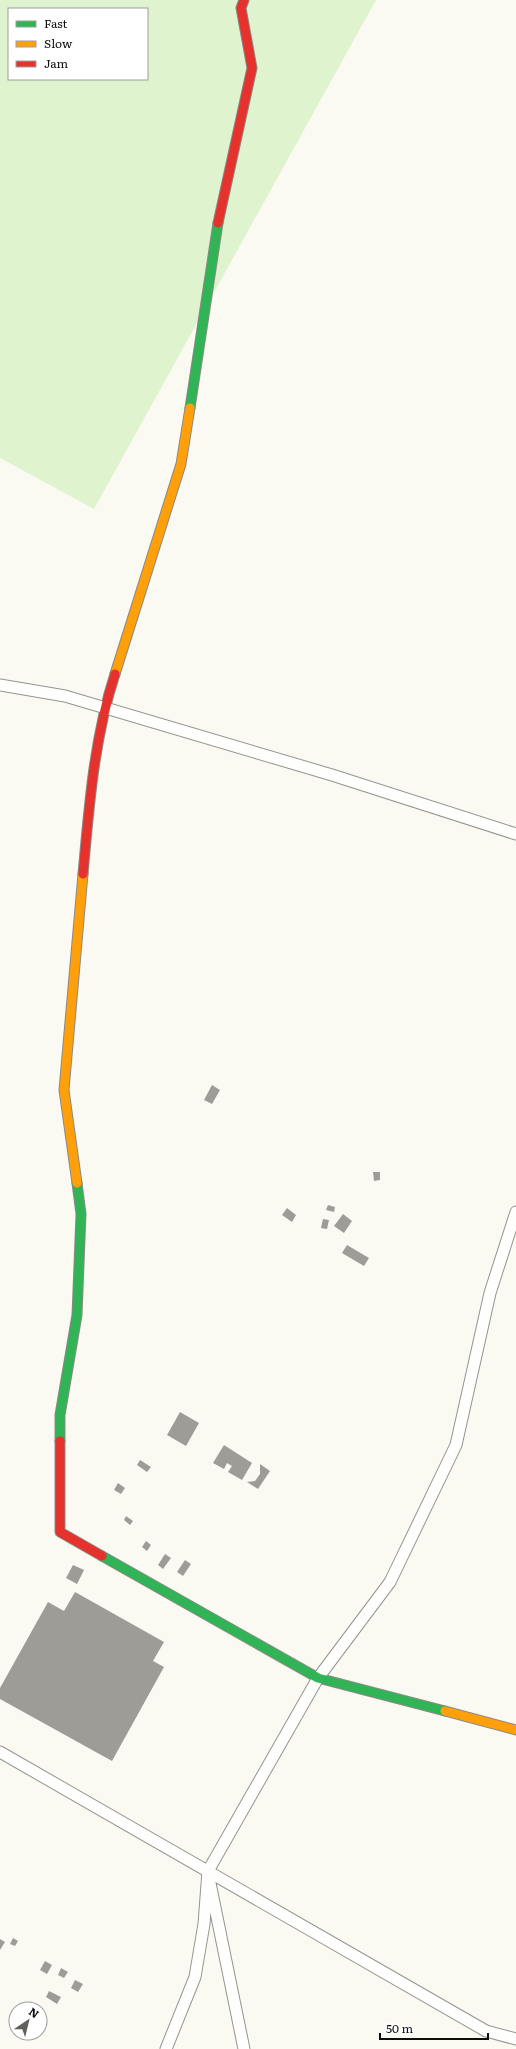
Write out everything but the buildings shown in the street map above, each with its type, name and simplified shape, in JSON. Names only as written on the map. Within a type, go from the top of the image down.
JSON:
[{"type":"street","points":[[244,0],[241,8],[252,68],[220,209],[181,464],[104,708],[89,810],[64,1090],[81,1214],[77,1315],[60,1415],[60,1532],[318,1678],[516,1730]]},
{"type":"street","points":[[0,685],[65,696],[332,775],[516,834]]},
{"type":"street","points":[[166,2049],[195,1977],[204,1924],[208,1871],[318,1678],[390,1582],[456,1445],[490,1293],[516,1212]]},
{"type":"street","points":[[0,1752],[486,2031],[516,2039]]},
{"type":"street","points":[[208,1871],[244,2049]]},
{"type":"green space","points":[[0,0],[376,0],[94,509],[0,458]]},
{"type":"traffic: fast","points":[[190,408],[218,223]]},
{"type":"traffic: fast","points":[[60,1441],[60,1415],[77,1315],[81,1214],[77,1183]]},
{"type":"traffic: fast","points":[[102,1556],[318,1678],[445,1711]]},
{"type":"traffic: slow","points":[[115,674],[181,464],[190,408]]},
{"type":"traffic: slow","points":[[77,1183],[64,1090],[83,874]]},
{"type":"traffic: slow","points":[[445,1711],[516,1730]]},
{"type":"traffic: jam","points":[[218,223],[252,68],[241,8],[244,0]]},
{"type":"traffic: jam","points":[[83,874],[93,773],[102,723],[115,674]]},
{"type":"traffic: jam","points":[[60,1441],[60,1532],[102,1556]]}]
